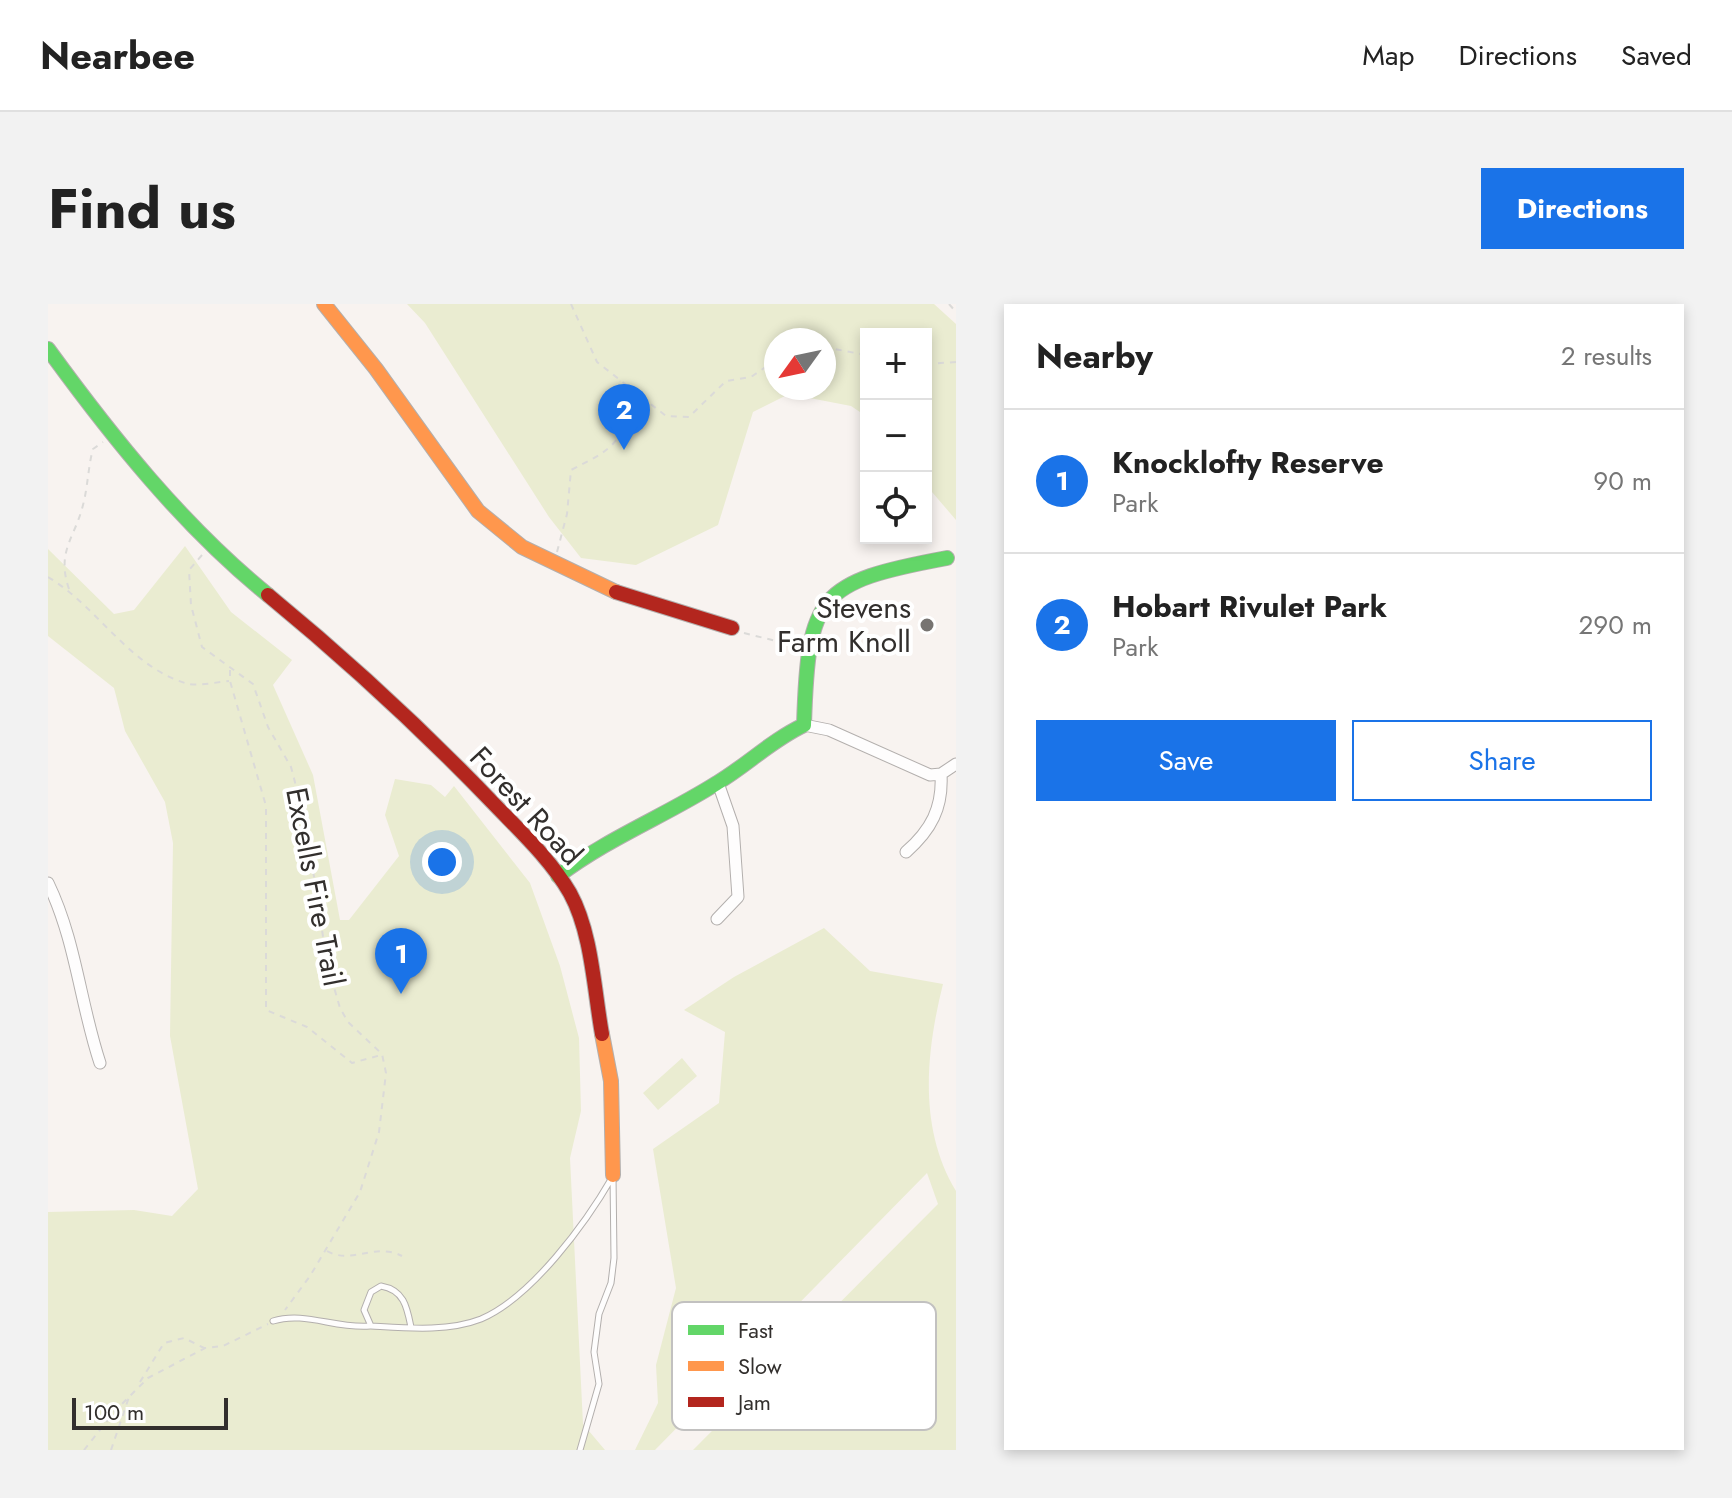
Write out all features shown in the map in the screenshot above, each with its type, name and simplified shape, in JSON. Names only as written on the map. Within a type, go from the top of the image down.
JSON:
[{"type":"street","points":[[324,304],[374,363],[458,487],[485,519],[514,542],[553,564],[644,603],[655,602],[732,628]]},
{"type":"street","name":"Forest Road","points":[[48,349],[112,436],[133,455],[211,545],[359,673],[494,804],[558,876],[578,910],[611,1081],[613,1175]]},
{"type":"street","points":[[804,725],[808,648],[817,614],[841,586],[880,569],[947,558]]},
{"type":"street","points":[[558,876],[604,843],[718,783],[784,734],[804,725],[829,730],[921,772],[941,774],[956,764]]},
{"type":"street","points":[[906,852],[922,838],[941,805],[941,774]]},
{"type":"street","points":[[717,919],[738,897],[733,826],[718,783]]},
{"type":"street","points":[[48,883],[74,950],[82,1005],[100,1063]]},
{"type":"lane","points":[[273,1321],[298,1316],[346,1328],[453,1326],[480,1319],[502,1307],[554,1257],[613,1175]]},
{"type":"lane","name":"Forest Road","points":[[580,1450],[599,1384],[594,1352],[599,1314],[613,1271],[613,1175]]},
{"type":"lane","points":[[371,1326],[364,1310],[371,1292],[381,1286],[393,1288],[402,1296],[411,1327]]},
{"type":"path","points":[[571,304],[593,357],[666,416],[689,417],[726,381],[751,377],[764,368]]},
{"type":"path","points":[[949,304],[956,312]]},
{"type":"path","points":[[836,349],[860,354]]},
{"type":"path","points":[[932,364],[956,362]]},
{"type":"path","points":[[553,564],[567,514],[571,470],[604,453],[621,437],[633,408],[619,380]]},
{"type":"path","points":[[69,590],[63,573],[65,546],[82,511],[93,449],[112,436]]},
{"type":"path","name":"Excells Fire Trail","points":[[211,545],[189,570],[191,605],[202,647],[257,689],[268,727],[291,767],[306,824],[327,963],[340,1008],[348,1022],[382,1054]]},
{"type":"path","points":[[48,577],[69,590],[135,656],[187,684],[230,681]]},
{"type":"path","points":[[732,628],[808,648]]},
{"type":"path","points":[[139,1385],[205,1348],[223,1346],[273,1321],[291,1305],[360,1192],[371,1165],[386,1096],[382,1054],[352,1063],[307,1027],[266,1010],[266,806],[230,681],[230,669]]},
{"type":"path","points":[[326,1251],[339,1257],[382,1249],[402,1256]]},
{"type":"path","points":[[84,1450],[139,1385],[164,1343],[184,1338],[205,1348]]},
{"type":"path","points":[[111,1450],[130,1396]]},
{"type":"green space","points":[[407,304],[934,304],[956,324],[956,520],[932,492],[932,328],[860,328],[860,412],[851,406],[820,400],[836,400],[836,328],[764,328],[764,400],[777,400],[753,412],[718,525],[636,565],[581,558],[549,517],[425,323]]},
{"type":"green space","points":[[185,546],[231,612],[292,660],[273,685],[313,775],[340,920],[349,920],[399,856],[385,815],[395,779],[431,785],[445,797],[454,786],[530,883],[560,966],[579,1038],[581,1111],[570,1158],[583,1424],[605,1450],[48,1450],[48,1212],[134,1210],[172,1216],[198,1189],[170,1036],[173,843],[165,802],[125,731],[114,688],[48,636],[48,549],[114,614],[134,610]]},
{"type":"green space","points":[[824,928],[870,971],[943,984],[933,1036],[929,1089],[936,1142],[956,1191],[956,1450],[693,1450],[713,1430],[936,1430],[936,1302],[840,1302],[938,1204],[927,1173],[800,1302],[672,1302],[676,1288],[653,1149],[719,1103],[725,1032],[684,1010],[734,977]]},
{"type":"green space","points":[[682,1058],[697,1076],[658,1110],[643,1093]]},
{"type":"green space","points":[[672,1303],[672,1430],[675,1430],[655,1450],[635,1450],[658,1403],[656,1365]]},
{"type":"traffic: fast","points":[[48,349],[150,479],[207,540],[268,595]]},
{"type":"traffic: fast","points":[[558,876],[597,850],[717,783],[804,725],[810,647],[817,621],[829,601],[846,587],[871,576],[947,558]]},
{"type":"traffic: slow","points":[[324,304],[376,369],[478,511],[522,547],[616,592]]},
{"type":"traffic: slow","points":[[602,1034],[611,1081],[613,1175]]},
{"type":"traffic: jam","points":[[616,592],[732,628]]},
{"type":"traffic: jam","points":[[268,595],[413,723],[554,869],[570,893],[583,926],[602,1034]]},
{"type":"place","name":"Hobart Rivulet Park","points":[[624,450]]},
{"type":"place","name":"Stevens Farm Knoll","points":[[927,625]]},
{"type":"place","name":"Knocklofty Reserve","points":[[401,994]]}]
